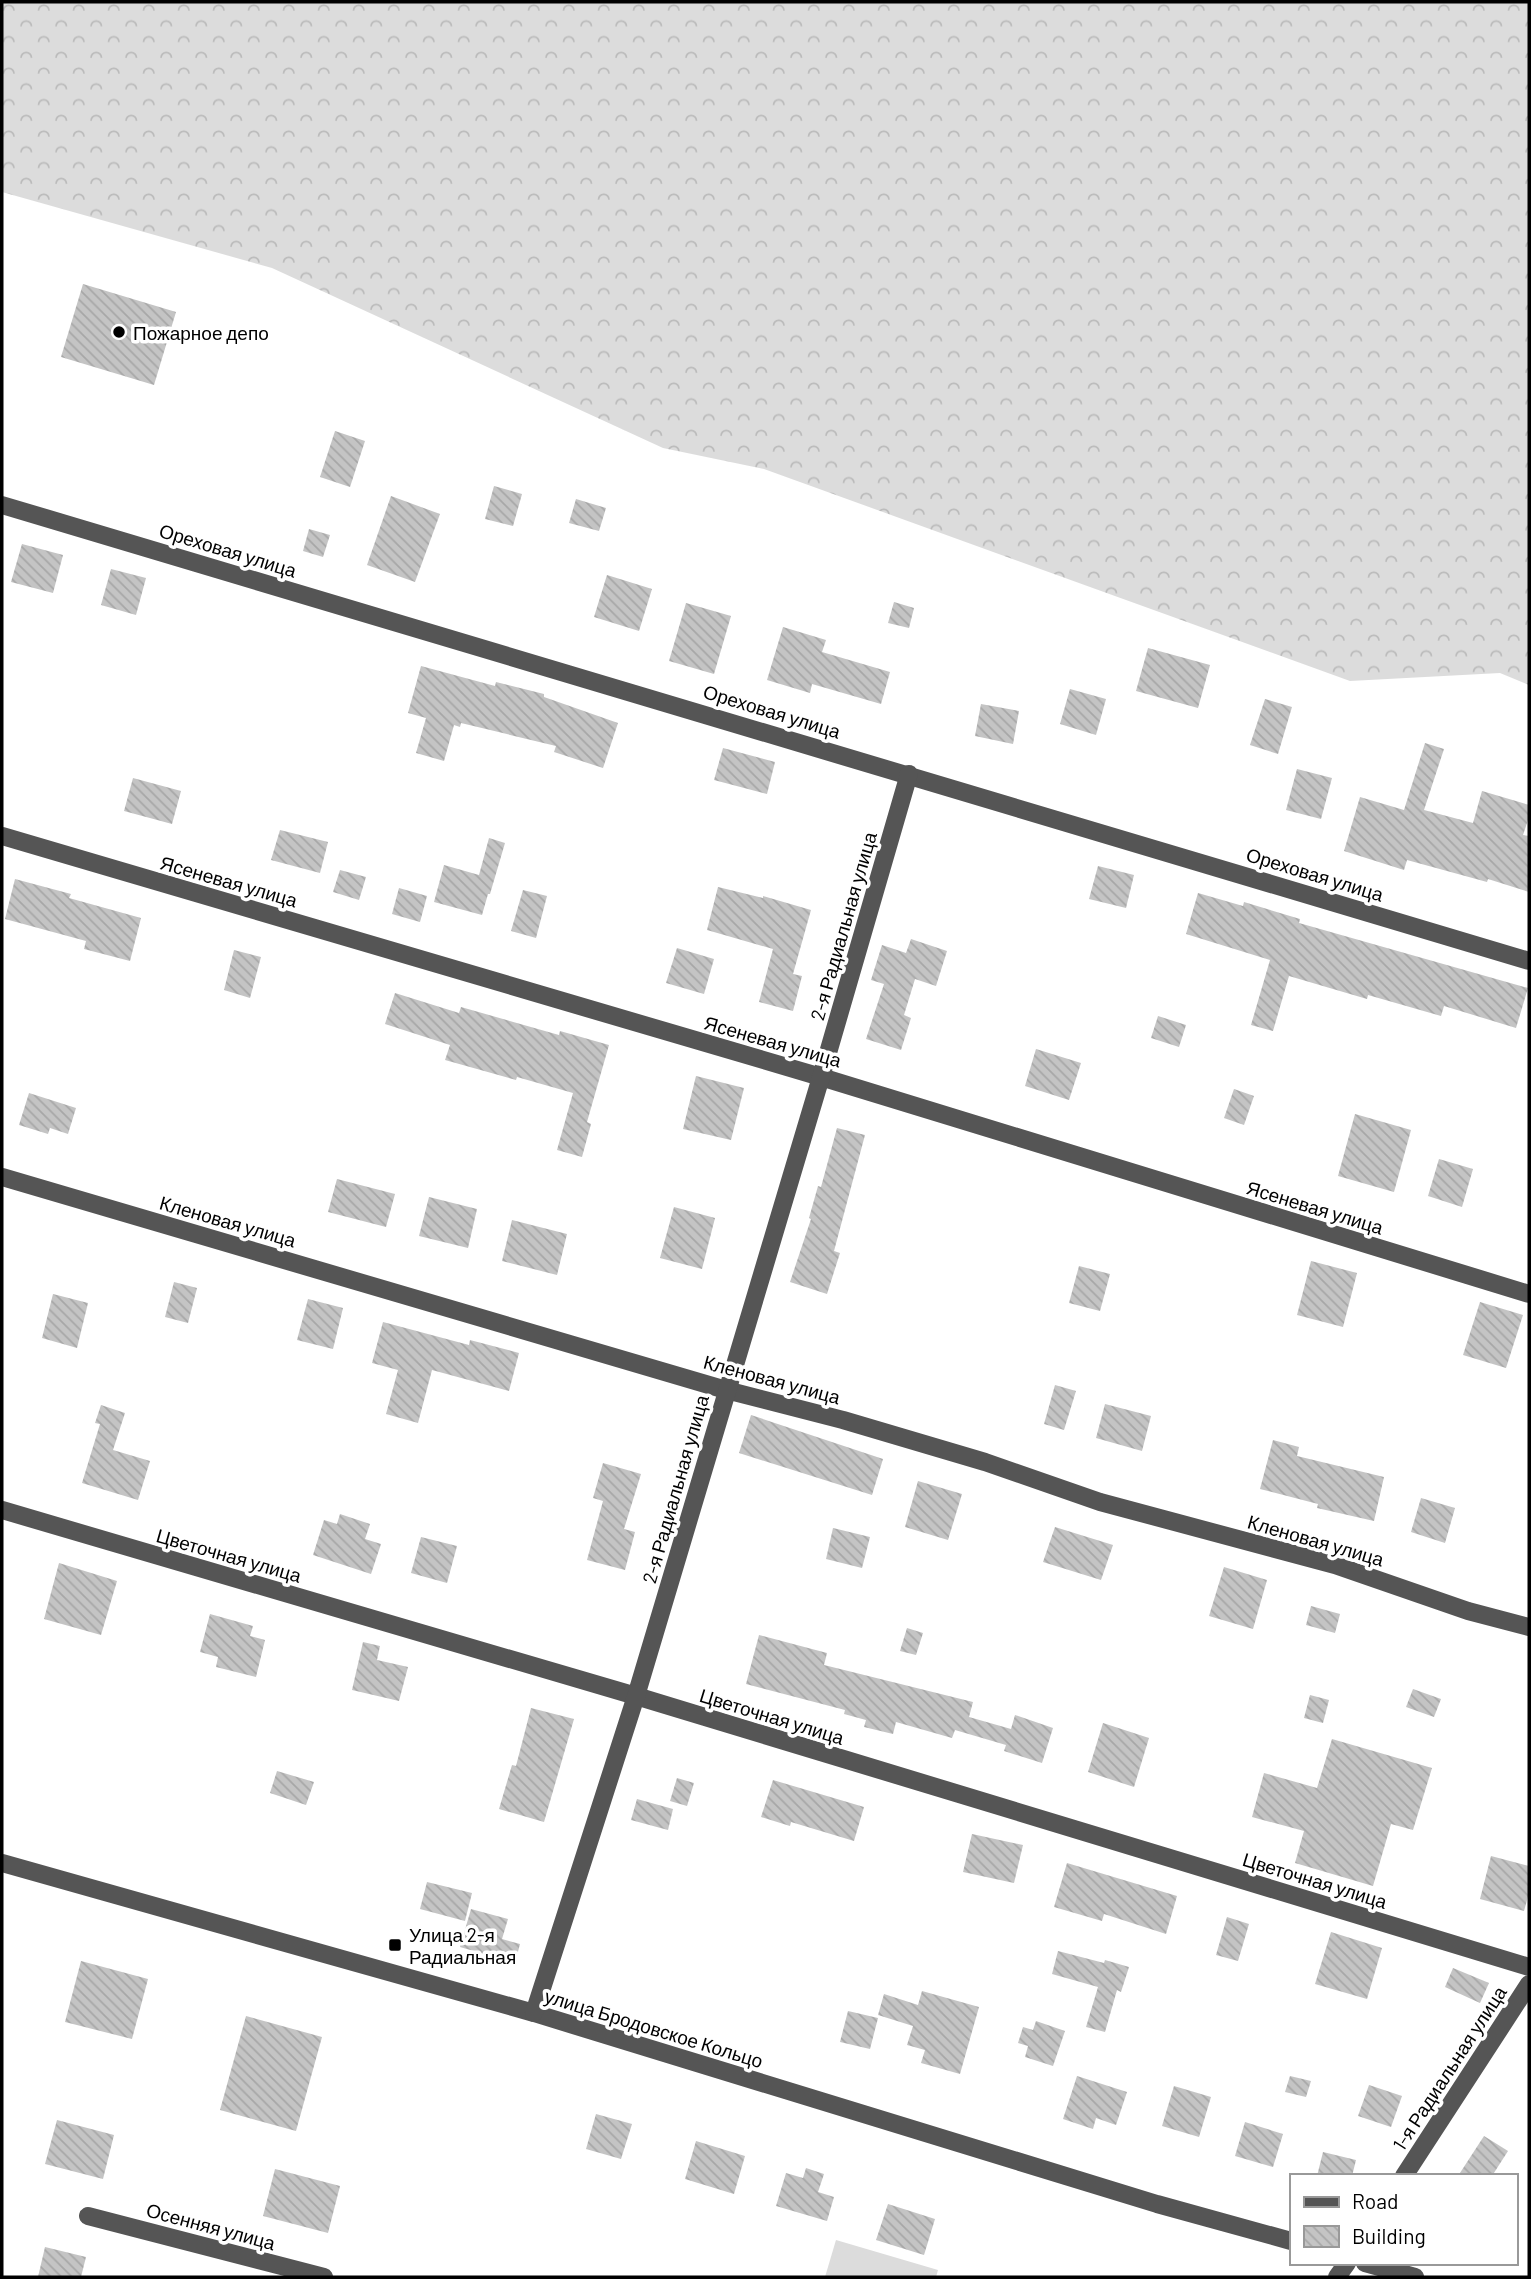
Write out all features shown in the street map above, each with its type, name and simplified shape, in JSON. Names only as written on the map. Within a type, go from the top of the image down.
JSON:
[{"type":"street","name":"Ореховая улица","points":[[2,505],[1529,961]]},
{"type":"street","name":"2-я Радиальная улица","points":[[534,2013],[636,1696],[909,774]]},
{"type":"street","name":"Ясеневая улица","points":[[2,836],[821,1077],[1529,1294]]},
{"type":"street","name":"Кленовая улица","points":[[2,1177],[726,1390],[843,1420],[985,1462],[1100,1502],[1335,1565],[1468,1611],[1529,1627]]},
{"type":"street","name":"Цветочная улица","points":[[2,1510],[636,1696],[1529,1967]]},
{"type":"street","name":"улица Бродовское Кольцо","points":[[2,1863],[534,2013],[1157,2204],[1290,2241]]},
{"type":"street","name":"1-я Радиальная улица","points":[[1405,2174],[1529,1984]]},
{"type":"street","name":"Осенняя улица","points":[[88,2216],[324,2277]]},
{"type":"street","points":[[1372,2265],[1415,2277]]},
{"type":"green space","points":[[2,2],[1529,2],[1529,685],[1500,673],[1350,681],[764,469],[663,448],[272,268],[2,192]]},
{"type":"green space","points":[[836,2240],[938,2270],[936,2277],[825,2277]]},
{"type":"building","name":"Пожарное депо","points":[[83,284],[176,312],[154,385],[61,357]]},
{"type":"building","points":[[335,431],[365,441],[350,487],[320,477]]},
{"type":"building","points":[[494,486],[522,494],[513,526],[485,519]]},
{"type":"building","points":[[391,496],[440,514],[415,582],[367,565]]},
{"type":"building","points":[[576,499],[606,508],[599,531],[569,523]]},
{"type":"building","points":[[309,529],[330,535],[323,557],[303,551]]},
{"type":"building","points":[[22,544],[63,555],[53,593],[11,582]]},
{"type":"building","points":[[111,569],[146,578],[136,615],[101,605]]},
{"type":"building","points":[[607,575],[652,589],[639,631],[594,617]]},
{"type":"building","points":[[894,602],[914,608],[909,628],[888,623]]},
{"type":"building","points":[[686,603],[731,616],[714,674],[669,661]]},
{"type":"building","points":[[783,627],[826,640],[822,652],[890,672],[881,704],[812,684],[810,693],[767,680]]},
{"type":"building","points":[[1148,648],[1210,665],[1198,708],[1136,691]]},
{"type":"building","points":[[421,666],[495,686],[496,682],[544,694],[544,697],[618,723],[603,768],[554,752],[556,746],[461,723],[460,727],[454,725],[444,761],[416,753],[426,718],[408,713]]},
{"type":"building","points":[[1070,689],[1106,699],[1096,735],[1060,724]]},
{"type":"building","points":[[1265,699],[1292,707],[1278,754],[1250,745]]},
{"type":"building","points":[[981,704],[1019,711],[1013,744],[975,736]]},
{"type":"building","points":[[1425,743],[1444,749],[1424,810],[1473,823],[1482,791],[1529,805],[1529,817],[1523,835],[1529,836],[1529,892],[1488,879],[1487,882],[1407,860],[1404,870],[1344,851],[1360,797],[1404,810]]},
{"type":"building","points":[[723,748],[775,762],[767,794],[714,780]]},
{"type":"building","points":[[1297,769],[1332,778],[1321,819],[1286,810]]},
{"type":"building","points":[[133,778],[181,791],[172,824],[124,811]]},
{"type":"building","points":[[280,830],[328,842],[320,873],[271,860]]},
{"type":"building","points":[[489,838],[505,843],[482,915],[434,902],[444,865],[479,875]]},
{"type":"building","points":[[1098,866],[1134,875],[1126,908],[1089,899]]},
{"type":"building","points":[[340,870],[366,877],[359,900],[333,892]]},
{"type":"building","points":[[15,879],[71,894],[69,898],[141,918],[130,961],[84,949],[86,941],[5,919]]},
{"type":"building","points":[[718,887],[811,910],[793,974],[802,976],[793,1011],[759,1002],[773,949],[707,930]]},
{"type":"building","points":[[399,888],[427,896],[420,922],[392,914]]},
{"type":"building","points":[[523,890],[547,896],[536,938],[511,931]]},
{"type":"building","points":[[1198,893],[1243,906],[1244,902],[1300,919],[1299,923],[1528,988],[1516,1028],[1444,1006],[1441,1016],[1368,995],[1367,999],[1289,976],[1273,1031],[1251,1025],[1270,960],[1186,934]]},
{"type":"building","points":[[911,939],[947,951],[936,986],[915,979],[904,1015],[911,1018],[901,1050],[866,1039],[884,984],[871,980],[882,945],[906,953]]},
{"type":"building","points":[[677,948],[714,959],[704,994],[666,983]]},
{"type":"building","points":[[234,950],[261,957],[250,998],[224,990]]},
{"type":"building","points":[[395,993],[459,1013],[461,1007],[559,1035],[560,1031],[609,1045],[587,1122],[591,1124],[582,1157],[557,1150],[573,1093],[445,1060],[450,1045],[385,1024]]},
{"type":"building","points":[[1158,1016],[1186,1025],[1179,1047],[1151,1038]]},
{"type":"building","points":[[1036,1049],[1081,1063],[1069,1100],[1025,1086]]},
{"type":"building","points":[[696,1076],[744,1088],[731,1140],[683,1129]]},
{"type":"building","points":[[1234,1089],[1254,1096],[1244,1125],[1224,1118]]},
{"type":"building","points":[[29,1093],[76,1108],[68,1134],[50,1128],[48,1134],[19,1125]]},
{"type":"building","points":[[1355,1114],[1411,1130],[1394,1192],[1338,1176]]},
{"type":"building","points":[[837,1128],[865,1135],[834,1251],[840,1253],[827,1294],[790,1282]]},
{"type":"building","points":[[1439,1159],[1473,1169],[1462,1207],[1428,1196]]},
{"type":"building","points":[[337,1179],[395,1194],[386,1227],[328,1212]]},
{"type":"building","points":[[429,1197],[477,1209],[468,1248],[419,1236]]},
{"type":"building","points":[[674,1207],[715,1218],[702,1269],[660,1258]]},
{"type":"building","points":[[512,1220],[567,1234],[557,1275],[502,1261]]},
{"type":"building","points":[[1311,1261],[1357,1273],[1343,1327],[1297,1315]]},
{"type":"building","points":[[1079,1266],[1110,1274],[1100,1311],[1069,1303]]},
{"type":"building","points":[[174,1282],[197,1288],[188,1323],[165,1317]]},
{"type":"building","points":[[53,1294],[88,1303],[77,1348],[42,1338]]},
{"type":"building","points":[[308,1299],[343,1308],[333,1349],[297,1340]]},
{"type":"building","points":[[1480,1302],[1523,1315],[1506,1368],[1463,1355]]},
{"type":"building","points":[[383,1322],[469,1345],[470,1340],[519,1353],[509,1391],[432,1370],[418,1423],[386,1414],[398,1370],[372,1363]]},
{"type":"building","points":[[1055,1385],[1076,1391],[1064,1430],[1044,1424]]},
{"type":"building","points":[[1105,1404],[1151,1416],[1142,1451],[1096,1438]]},
{"type":"building","points":[[101,1405],[125,1413],[113,1450],[150,1461],[138,1500],[82,1483],[100,1424],[95,1423]]},
{"type":"building","points":[[751,1415],[883,1459],[872,1495],[739,1453]]},
{"type":"building","points":[[1273,1440],[1299,1447],[1297,1456],[1384,1477],[1374,1521],[1317,1508],[1318,1504],[1260,1489]]},
{"type":"building","points":[[603,1463],[641,1474],[624,1529],[635,1532],[625,1570],[587,1560],[603,1501],[593,1498]]},
{"type":"building","points":[[918,1481],[962,1494],[948,1540],[905,1527]]},
{"type":"building","points":[[1421,1498],[1455,1508],[1445,1543],[1411,1532]]},
{"type":"building","points":[[340,1514],[370,1524],[365,1539],[381,1544],[371,1574],[313,1555],[324,1520],[337,1524]]},
{"type":"building","points":[[1055,1527],[1113,1545],[1101,1580],[1043,1562]]},
{"type":"building","points":[[833,1528],[870,1537],[862,1568],[826,1559]]},
{"type":"building","points":[[421,1537],[457,1546],[447,1583],[411,1573]]},
{"type":"building","points":[[59,1563],[117,1581],[101,1635],[44,1619]]},
{"type":"building","points":[[1224,1567],[1267,1580],[1253,1629],[1209,1616]]},
{"type":"building","points":[[1311,1606],[1340,1614],[1335,1633],[1306,1625]]},
{"type":"building","points":[[210,1614],[253,1626],[250,1636],[265,1640],[256,1677],[216,1667],[218,1657],[200,1652]]},
{"type":"building","points":[[907,1628],[923,1633],[916,1655],[900,1651]]},
{"type":"building","points":[[759,1635],[827,1653],[824,1665],[973,1702],[969,1717],[1011,1729],[1015,1715],[1053,1728],[1042,1763],[1004,1751],[1006,1745],[955,1730],[952,1738],[896,1722],[893,1734],[864,1727],[866,1720],[844,1714],[845,1710],[746,1684]]},
{"type":"building","points":[[363,1642],[380,1646],[377,1660],[408,1667],[399,1701],[352,1690]]},
{"type":"building","points":[[1413,1689],[1441,1699],[1434,1717],[1406,1707]]},
{"type":"building","points":[[1310,1695],[1329,1700],[1323,1723],[1304,1718]]},
{"type":"building","points":[[531,1708],[574,1719],[544,1822],[499,1809],[512,1765],[516,1766]]},
{"type":"building","points":[[1103,1723],[1149,1738],[1134,1787],[1088,1772]]},
{"type":"building","points":[[1332,1739],[1432,1768],[1413,1830],[1391,1824],[1373,1886],[1295,1863],[1304,1831],[1252,1817],[1264,1773],[1317,1788]]},
{"type":"building","points":[[277,1771],[314,1782],[306,1805],[270,1793]]},
{"type":"building","points":[[677,1778],[694,1783],[687,1806],[670,1801]]},
{"type":"building","points":[[773,1780],[864,1807],[854,1841],[791,1822],[790,1826],[761,1817]]},
{"type":"building","points":[[637,1799],[673,1809],[668,1830],[631,1820]]},
{"type":"building","points":[[972,1834],[1023,1845],[1014,1883],[963,1872]]},
{"type":"building","points":[[1491,1856],[1529,1866],[1529,1893],[1524,1911],[1480,1899]]},
{"type":"building","points":[[1067,1863],[1177,1896],[1166,1934],[1104,1914],[1102,1921],[1054,1907]]},
{"type":"building","points":[[427,1882],[472,1893],[465,1921],[420,1909]]},
{"type":"building","points":[[471,1909],[508,1919],[502,1939],[520,1944],[515,1963],[460,1947]]},
{"type":"building","points":[[1227,1917],[1249,1924],[1238,1961],[1216,1955]]},
{"type":"building","points":[[1331,1932],[1382,1948],[1367,1999],[1315,1984]]},
{"type":"building","points":[[1058,1951],[1129,1967],[1121,1992],[1117,1990],[1105,2032],[1086,2027],[1098,1987],[1052,1974]]},
{"type":"building","points":[[81,1961],[148,1979],[132,2039],[65,2022]]},
{"type":"building","points":[[1453,1968],[1489,1983],[1480,2003],[1445,1987]]},
{"type":"building","points":[[922,1991],[979,2007],[960,2074],[921,2063],[925,2050],[907,2045],[913,2026],[878,2015],[884,1994],[918,2005]]},
{"type":"building","points":[[848,2011],[878,2018],[870,2049],[840,2042]]},
{"type":"building","points":[[246,2016],[322,2037],[296,2131],[220,2110]]},
{"type":"building","points":[[1036,2021],[1065,2031],[1053,2066],[1025,2057],[1028,2046],[1018,2043],[1023,2027],[1033,2030]]},
{"type":"building","points":[[1077,2076],[1127,2092],[1116,2125],[1096,2118],[1093,2129],[1063,2119]]},
{"type":"building","points":[[1290,2076],[1311,2081],[1306,2097],[1285,2092]]},
{"type":"building","points":[[1369,2085],[1402,2096],[1391,2127],[1358,2116]]},
{"type":"building","points":[[1174,2086],[1211,2097],[1199,2137],[1162,2126]]},
{"type":"building","points":[[596,2114],[632,2124],[621,2159],[586,2149]]},
{"type":"building","points":[[57,2120],[114,2135],[103,2179],[45,2164]]},
{"type":"building","points":[[1245,2122],[1283,2134],[1273,2167],[1235,2156]]},
{"type":"building","points":[[1484,2136],[1508,2151],[1493,2174],[1459,2174]]},
{"type":"building","points":[[696,2141],[745,2156],[734,2194],[685,2179]]},
{"type":"building","points":[[1323,2152],[1356,2160],[1352,2174],[1318,2174]]},
{"type":"building","points":[[806,2168],[824,2174],[818,2192],[834,2197],[827,2221],[776,2206],[786,2173],[803,2178]]},
{"type":"building","points":[[275,2169],[340,2186],[328,2233],[263,2216]]},
{"type":"building","points":[[888,2204],[935,2219],[924,2255],[876,2240]]},
{"type":"building","points":[[45,2247],[86,2257],[81,2277],[38,2277]]},
{"type":"place","name":"Пожарное депо","points":[[119,332]]},
{"type":"place","name":"Улица 2-я Радиальная","points":[[395,1945]]}]
